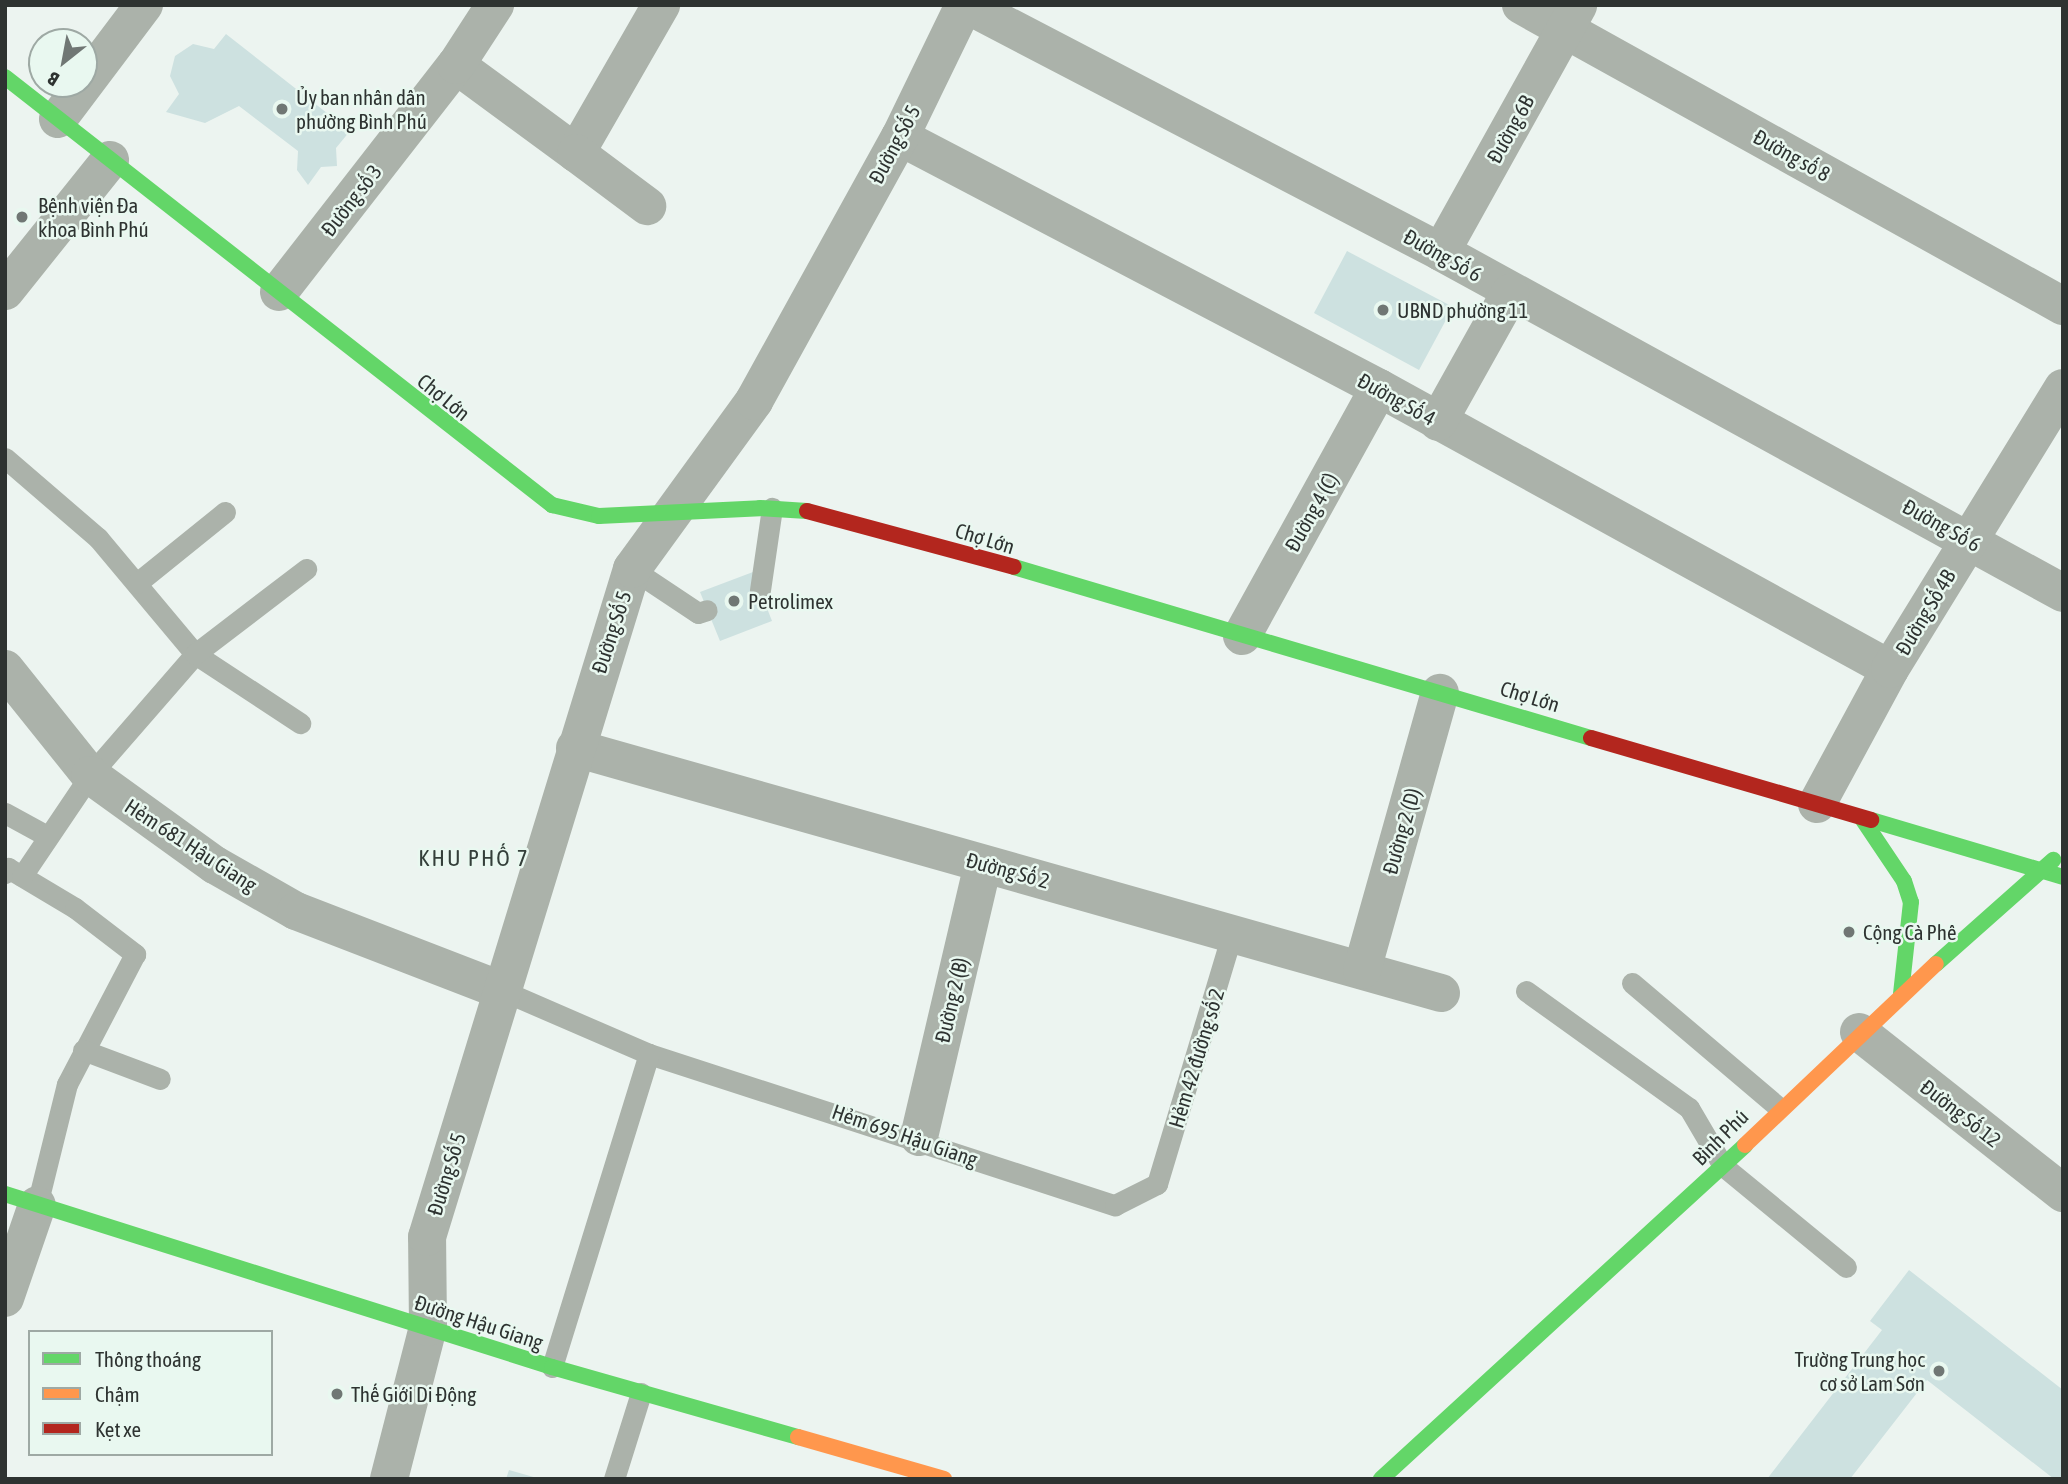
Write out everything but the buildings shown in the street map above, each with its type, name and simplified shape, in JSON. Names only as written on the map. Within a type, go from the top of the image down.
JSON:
[{"type":"street","points":[[58,119],[144,5]]},
{"type":"street","name":"Đường số 3","points":[[279,292],[456,65],[495,5]]},
{"type":"street","points":[[576,153],[661,5]]},
{"type":"street","name":"Đường Số 5","points":[[390,1479],[428,1327],[428,1237],[501,990],[632,569],[754,401],[900,137],[965,5]]},
{"type":"street","name":"Đường Số 6","points":[[965,5],[1441,252],[1510,293],[1968,539],[2063,593]]},
{"type":"street","name":"Đường số 8","points":[[1521,5],[1572,17],[2063,306]]},
{"type":"street","name":"Đường 6B","points":[[1441,252],[1572,17]]},
{"type":"street","points":[[456,65],[647,206]]},
{"type":"street","name":"Chợ Lớn","points":[[5,77],[552,505],[598,516],[772,508],[830,513],[1817,804],[2040,873],[2063,877]]},
{"type":"street","name":"Đường Số 4","points":[[900,137],[1379,388],[1890,669]]},
{"type":"street","points":[[5,290],[110,160]]},
{"type":"street","points":[[1438,422],[1510,293]]},
{"type":"street","name":"Đường 4 (C)","points":[[1242,636],[1379,388]]},
{"type":"street","name":"Đường Số 4B","points":[[1817,804],[1890,669],[2063,388]]},
{"type":"street","name":"Hẻm 681 Hậu Giang","points":[[5,669],[90,775],[215,865],[296,911],[501,990]]},
{"type":"street","name":"Đường 2 (D)","points":[[1362,970],[1440,693]]},
{"type":"street","name":"Đường Số 2","points":[[575,748],[983,864],[1233,930],[1441,993]]},
{"type":"street","points":[[1863,820],[1904,881],[1911,902],[1911,941],[1901,994]]},
{"type":"street","name":"Bình Phú","points":[[1381,1479],[1407,1452],[1723,1166],[1778,1107],[1859,1032],[2063,852]]},
{"type":"street","name":"Đường 2 (B)","points":[[919,1137],[983,864]]},
{"type":"street","name":"Đường Số 12","points":[[1859,1032],[2063,1193]]},
{"type":"street","points":[[2010,1152],[2063,1164]]},
{"type":"street","points":[[5,1298],[21,1200]]},
{"type":"street","name":"Đường Hậu Giang","points":[[21,1200],[552,1367],[944,1479]]},
{"type":"street","points":[[1407,1452],[1413,1470]]},
{"type":"lane","points":[[5,458],[98,538],[195,654],[300,723]]},
{"type":"lane","points":[[760,590],[772,508]]},
{"type":"lane","points":[[137,583],[225,512]]},
{"type":"lane","points":[[21,1200],[66,1084],[135,954],[75,908],[14,875],[47,836],[90,775],[195,654],[306,569]]},
{"type":"lane","points":[[632,569],[698,613],[707,610]]},
{"type":"lane","points":[[5,813],[47,836]]},
{"type":"lane","name":"Hẻm 42 đường số 2","points":[[1157,1184],[1233,930]]},
{"type":"lane","points":[[1632,983],[1778,1107]]},
{"type":"lane","name":"Hẻm 695 Hậu Giang","points":[[501,990],[649,1054],[919,1137],[1115,1205],[1157,1184]]},
{"type":"lane","points":[[1526,991],[1689,1108],[1723,1166],[1846,1267]]},
{"type":"lane","points":[[83,1050],[159,1079]]},
{"type":"lane","points":[[552,1367],[649,1054]]},
{"type":"lane","points":[[614,1479],[642,1393]]},
{"type":"traffic: fast","points":[[5,77],[552,505],[599,516],[760,508],[807,511]]},
{"type":"traffic: fast","points":[[1014,567],[1591,738]]},
{"type":"traffic: fast","points":[[1863,820],[1904,881],[1911,902],[1901,994]]},
{"type":"traffic: fast","points":[[1871,820],[2063,877]]},
{"type":"traffic: fast","points":[[1936,964],[2053,860]]},
{"type":"traffic: fast","points":[[1381,1479],[1745,1145]]},
{"type":"traffic: fast","points":[[5,1194],[552,1367],[798,1437]]},
{"type":"traffic: slow","points":[[1745,1145],[1936,964]]},
{"type":"traffic: slow","points":[[798,1437],[944,1479]]},
{"type":"traffic: jam","points":[[807,511],[1014,567]]},
{"type":"traffic: jam","points":[[1591,738],[1871,820]]},
{"type":"place","name":"Ủy ban nhân dân phường Bình Phú","points":[[282,109]]},
{"type":"place","name":"Bệnh viện Đa khoa Bình Phú","points":[[22,217]]},
{"type":"place","name":"UBND phường 11","points":[[1383,310]]},
{"type":"place","name":"Petrolimex","points":[[734,601]]},
{"type":"place","name":"Cộng Cà Phê","points":[[1849,932]]},
{"type":"place","name":"Trường Trung học cơ sở Lam Sơn","points":[[1939,1371]]},
{"type":"place","name":"Thế Giới Di Động","points":[[337,1394]]},
{"type":"district","name":"KHU PHỐ 7","points":[[474,858]]}]
